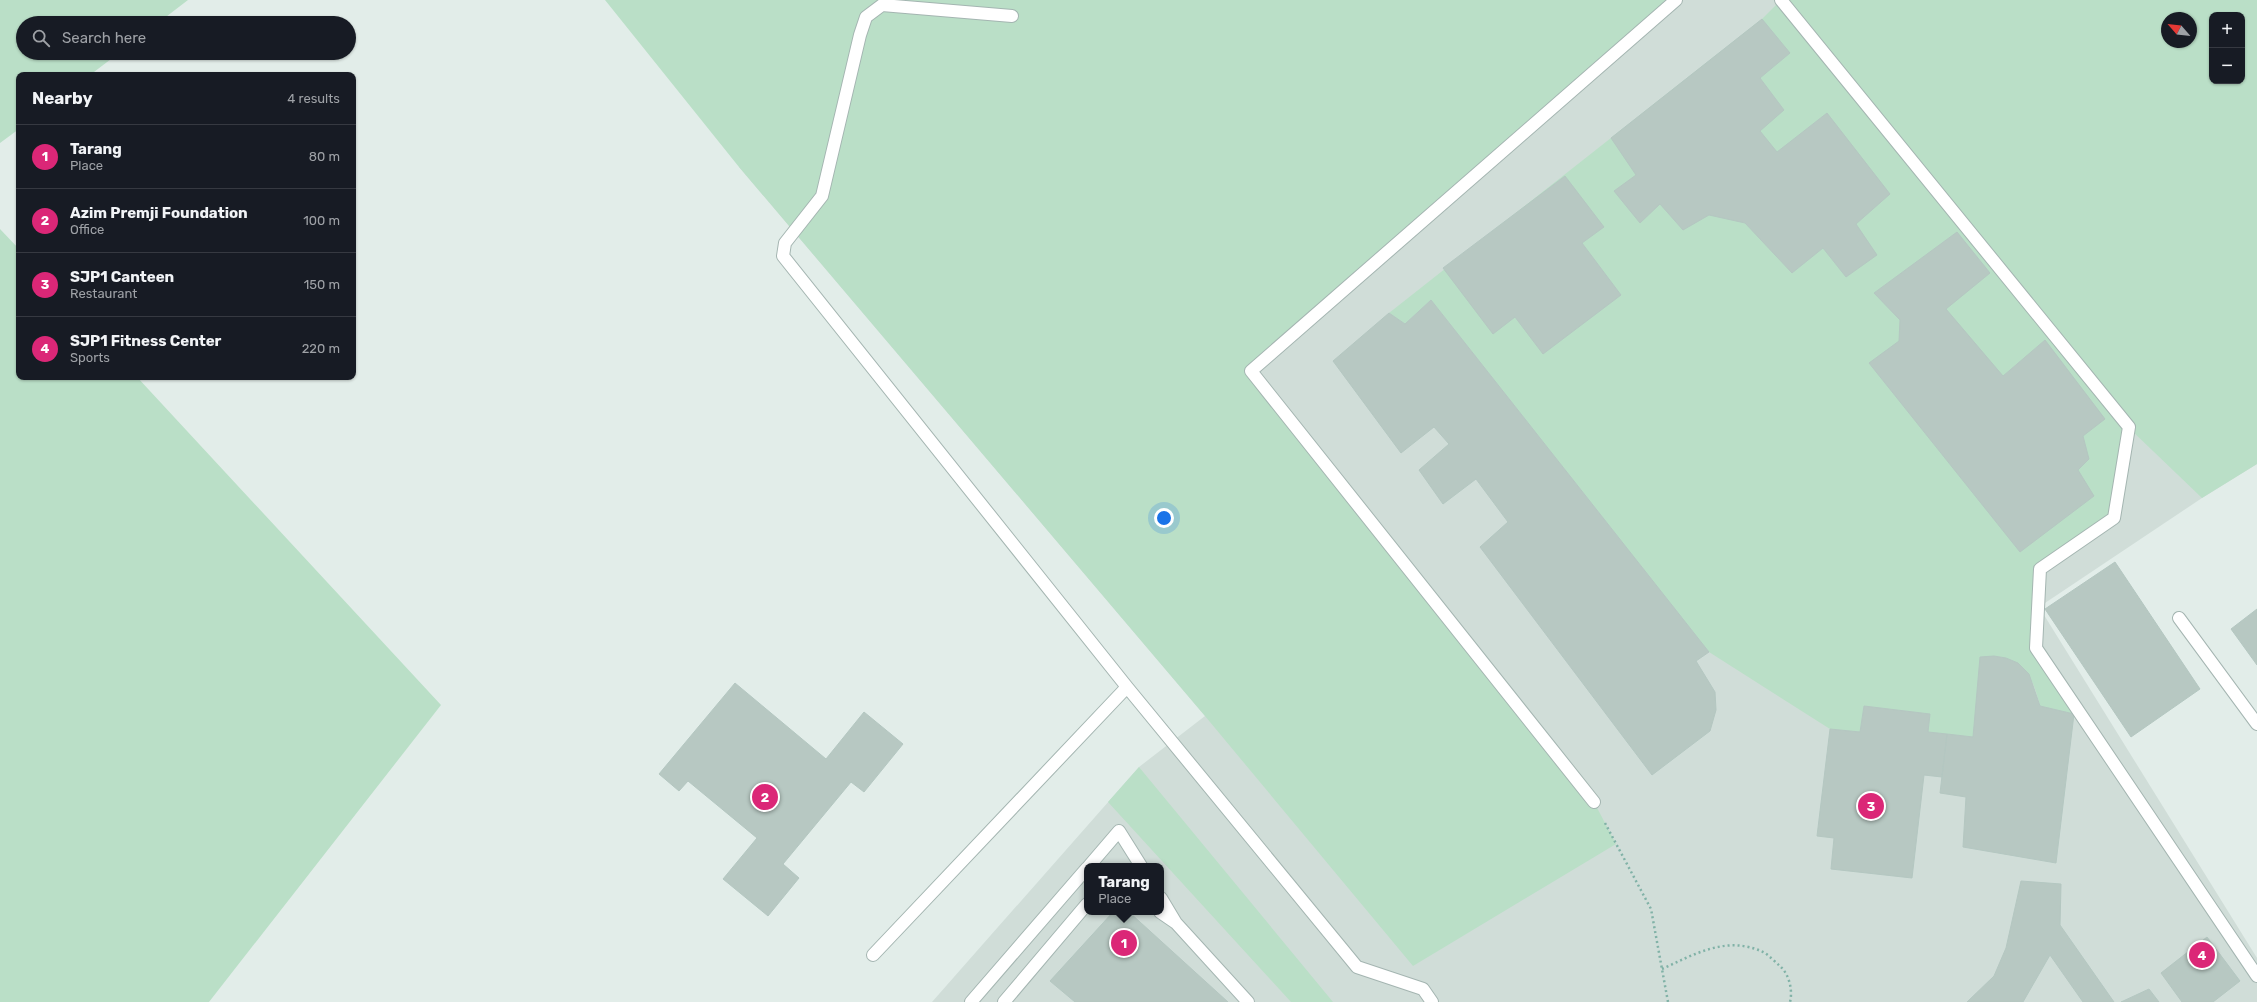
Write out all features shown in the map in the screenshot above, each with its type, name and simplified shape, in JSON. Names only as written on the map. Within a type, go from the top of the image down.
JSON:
[{"type":"street","points":[[1594,802],[1251,371],[1676,0]]},
{"type":"street","points":[[1781,0],[2129,427],[2114,518],[2040,568],[2036,648],[2257,976]]},
{"type":"street","points":[[1012,16],[882,5],[866,17],[860,35],[822,196],[785,242],[783,256],[1127,687],[1357,967],[1423,989],[1432,1002]]},
{"type":"street","points":[[2179,618],[2257,724]]},
{"type":"street","points":[[873,955],[1127,687]]},
{"type":"street","points":[[1091,863],[1119,831],[1139,863]]},
{"type":"street","points":[[971,1002],[1084,872]]},
{"type":"street","points":[[1164,903],[1176,923],[1248,1002]]},
{"type":"street","points":[[1004,1002],[1084,908]]},
{"type":"street","points":[[1164,915],[1176,923]]},
{"type":"path","points":[[1594,802],[1651,909],[1668,1002]]},
{"type":"path","points":[[1662,969],[1701,952],[1733,944],[1764,952],[1784,970],[1793,992],[1790,1002]]},
{"type":"shaded area","points":[[1189,0],[2257,0],[2257,464],[2202,498],[2039,607],[2257,958],[2257,1002],[932,1002],[1139,767],[1205,716],[739,167],[918,19]]},
{"type":"green space","points":[[0,0],[188,0],[167,16],[16,16],[16,60],[110,60],[94,72],[16,72],[16,131],[0,143]]},
{"type":"green space","points":[[605,0],[1676,0],[1251,371],[1594,802],[1616,844],[1413,966],[1205,716],[739,167]]},
{"type":"green space","points":[[1781,0],[2257,0],[2257,464],[2202,498],[2129,428],[2114,518],[2040,569],[2036,648],[2074,714],[2040,706],[2031,679],[2026,672],[2013,661],[1994,656],[1973,737],[1928,732],[1930,714],[1864,706],[1860,732],[1830,729],[1709,652],[1431,300],[1405,324],[1389,313],[1762,19]]},
{"type":"green space","points":[[0,229],[16,246],[16,380],[140,380],[441,705],[209,1002],[0,1002]]},
{"type":"green space","points":[[1139,767],[1333,1002],[1291,1002],[1108,802]]},
{"type":"building","points":[[1762,19],[1790,53],[1760,78],[1784,110],[1760,131],[1777,152],[1827,113],[1890,194],[1856,224],[1877,255],[1846,277],[1823,248],[1792,273],[1745,223],[1709,215],[1683,230],[1660,204],[1640,223],[1614,191],[1636,175],[1611,138]]},
{"type":"building","points":[[1565,176],[1604,227],[1582,243],[1621,295],[1543,354],[1515,317],[1493,334],[1443,268]]},
{"type":"building","points":[[1957,232],[1990,273],[1946,309],[2003,376],[2045,340],[2105,419],[2083,436],[2089,459],[2078,470],[2094,496],[2020,552],[1869,363],[1899,341],[1900,320],[1874,293]]},
{"type":"building","points":[[1431,300],[1709,652],[1696,661],[1715,692],[1716,710],[1710,731],[1652,775],[1480,547],[1508,522],[1476,479],[1443,504],[1419,470],[1449,444],[1434,427],[1401,453],[1333,361],[1389,313],[1405,324]]},
{"type":"building","points":[[2115,562],[2200,689],[2131,737],[2045,609]]},
{"type":"building","points":[[2257,609],[2257,665],[2231,629]]},
{"type":"building","points":[[1994,656],[2006,658],[2018,663],[2029,674],[2040,706],[2074,714],[2056,863],[1963,847],[1966,797],[1940,793],[1947,734],[1973,737],[1980,657]]},
{"type":"building","points":[[735,683],[826,759],[864,712],[903,744],[864,792],[851,782],[783,864],[799,878],[768,916],[723,879],[757,838],[688,781],[679,791],[659,774]]},
{"type":"building","points":[[1864,706],[1930,714],[1928,732],[1947,734],[1942,777],[1924,775],[1912,878],[1831,869],[1834,838],[1817,836],[1830,729],[1860,732]]},
{"type":"building","points":[[2021,881],[2061,884],[2060,925],[2114,1002],[2083,1002],[2050,955],[2023,1002],[1967,1002],[1994,976],[2006,948]]},
{"type":"building","points":[[1110,915],[1132,915],[1228,1002],[1075,1002],[1050,981]]},
{"type":"building","points":[[2207,937],[2240,981],[2213,1002],[2182,1002],[2161,973]]},
{"type":"building","points":[[2149,989],[2159,1002],[2121,1002]]},
{"type":"place","name":"Azim Premji Foundation","points":[[765,797]]},
{"type":"place","name":"SJP1 Canteen","points":[[1871,806]]},
{"type":"place","name":"Tarang","points":[[1124,943]]},
{"type":"place","name":"SJP1 Fitness Center","points":[[2202,955]]}]
